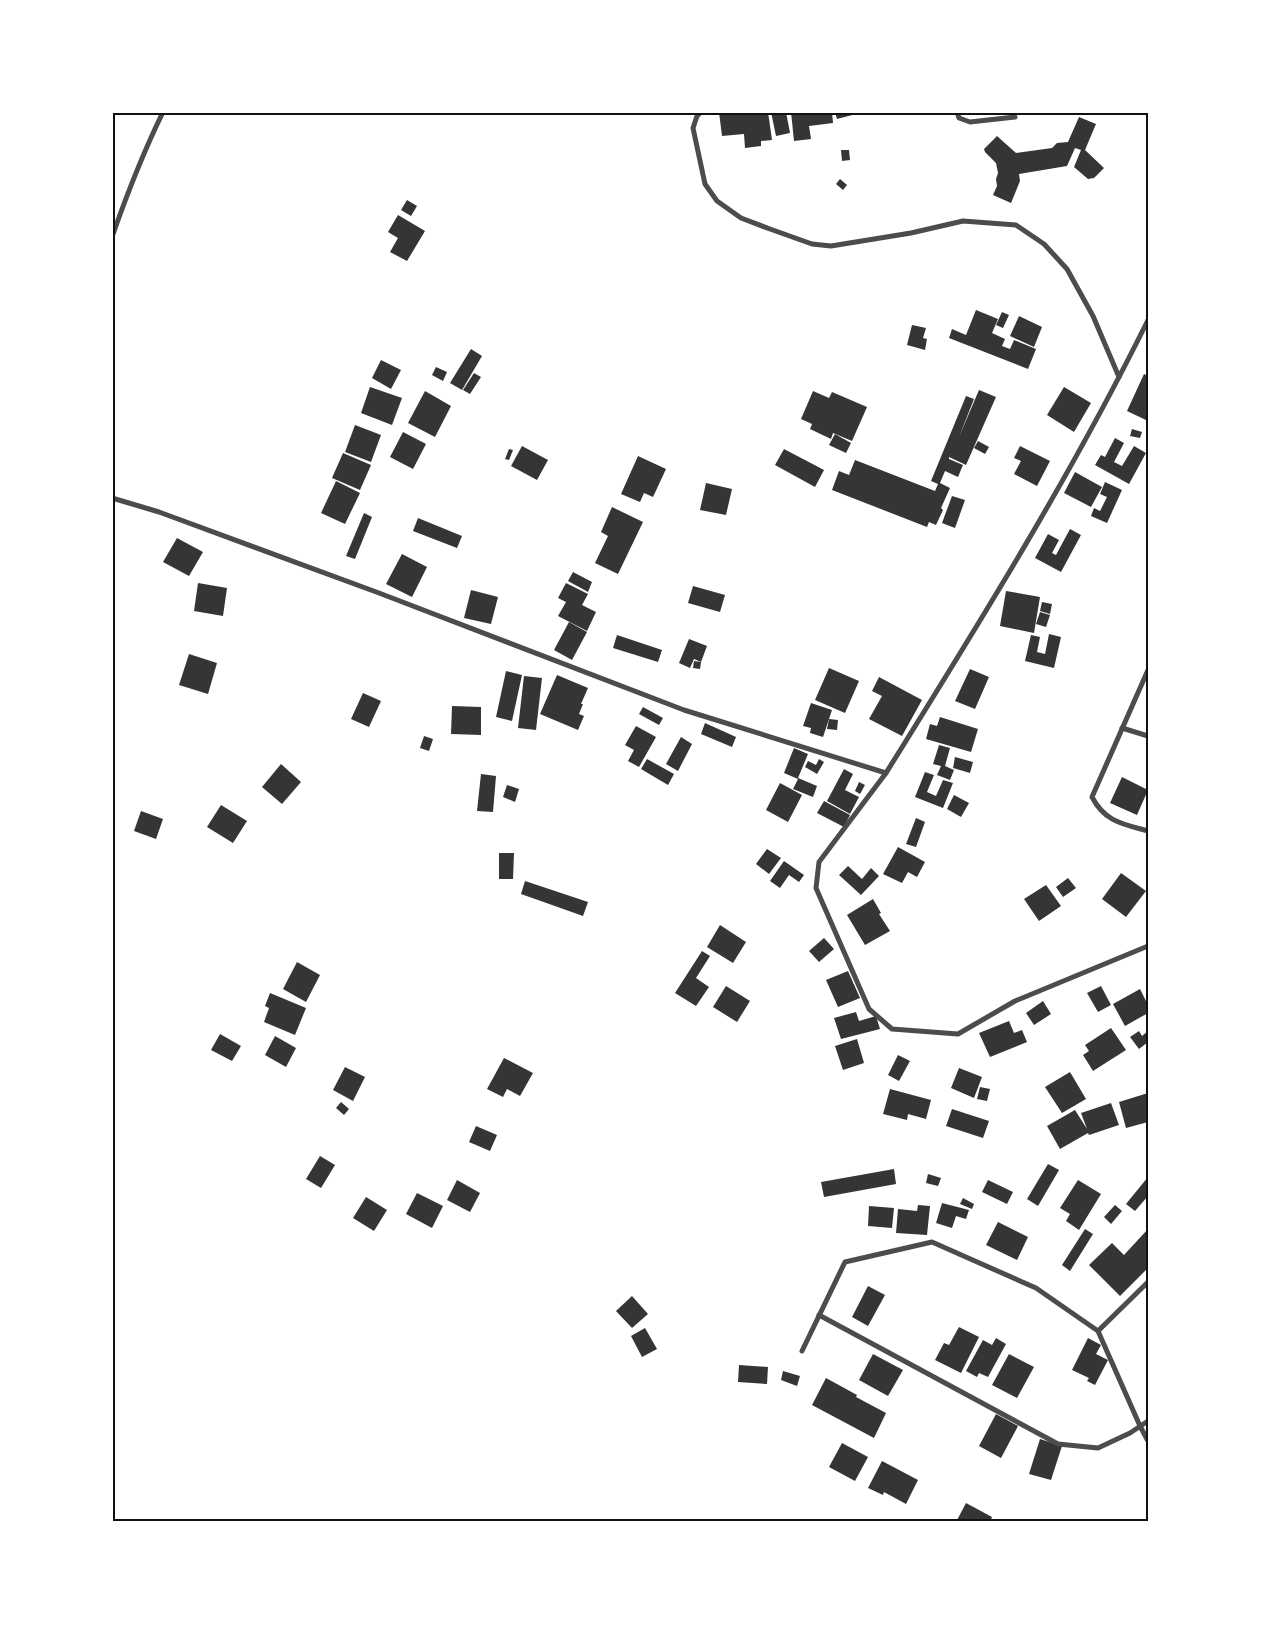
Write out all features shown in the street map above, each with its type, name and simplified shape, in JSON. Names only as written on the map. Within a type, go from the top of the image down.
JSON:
[{"type":"street","points":[[112,236],[126,196],[163,112]]},
{"type":"street","points":[[700,112],[693,128],[706,184],[717,201],[741,218],[778,232],[812,244],[830,246],[911,233],[963,221],[1016,225],[1044,244],[1067,268],[1093,316],[1119,377]]},
{"type":"street","points":[[957,112],[959,118],[970,122],[1015,116]]},
{"type":"street","points":[[1148,320],[1119,377],[1035,527],[886,773],[818,862],[816,888],[869,1009],[892,1029],[958,1034],[1015,1000],[1148,946]]},
{"type":"street","points":[[112,498],[159,512],[361,586],[684,710],[886,773]]},
{"type":"street","points":[[1148,670],[1092,797],[1098,810],[1118,823],[1148,831]]},
{"type":"street","points":[[1122,728],[1148,736]]},
{"type":"street","points":[[802,1351],[845,1262],[932,1242],[1036,1288],[1098,1331],[1148,1441]]},
{"type":"street","points":[[1098,1331],[1148,1282]]},
{"type":"street","points":[[819,1315],[1058,1444],[1098,1448],[1130,1433],[1148,1421]]},
{"type":"building","points":[[719,112],[768,112],[772,140],[761,141],[761,146],[745,148],[744,134],[722,136]]},
{"type":"building","points":[[771,112],[786,112],[790,133],[776,136]]},
{"type":"building","points":[[791,112],[832,112],[833,123],[809,126],[811,139],[794,141]]},
{"type":"building","points":[[835,112],[860,112],[860,113],[837,119]]},
{"type":"building","points":[[1079,117],[1096,124],[1085,150],[1104,168],[1094,178],[1088,179],[1074,167],[1081,150],[1075,148],[1067,166],[1019,174],[1020,181],[1011,203],[993,195],[997,186],[996,179],[998,173],[996,163],[984,149],[997,136],[1016,153],[1052,148],[1057,143],[1068,142]]},
{"type":"building","points":[[841,150],[849,150],[850,160],[842,161]]},
{"type":"building","points":[[840,179],[847,185],[843,190],[836,184]]},
{"type":"building","points":[[407,200],[417,206],[411,216],[401,210]]},
{"type":"building","points":[[398,215],[425,231],[407,261],[390,252],[398,238],[388,232]]},
{"type":"building","points":[[976,310],[998,319],[992,333],[1005,339],[1002,346],[1010,349],[1014,340],[1036,349],[1028,369],[949,338],[952,329],[966,335]]},
{"type":"building","points":[[1002,312],[1009,315],[1003,328],[996,325]]},
{"type":"building","points":[[1019,316],[1042,327],[1034,347],[1010,336]]},
{"type":"building","points":[[912,325],[926,328],[923,338],[927,339],[925,350],[907,345]]},
{"type":"building","points":[[471,349],[482,356],[462,390],[450,383]]},
{"type":"building","points":[[381,360],[401,370],[391,389],[372,378]]},
{"type":"building","points":[[436,367],[447,372],[443,381],[432,375]]},
{"type":"building","points":[[474,373],[481,377],[470,394],[463,390]]},
{"type":"building","points":[[1144,374],[1148,376],[1148,421],[1127,411]]},
{"type":"building","points":[[370,387],[402,398],[392,425],[361,413]]},
{"type":"building","points":[[1064,387],[1091,403],[1074,432],[1047,415]]},
{"type":"building","points":[[979,390],[996,397],[966,465],[949,457],[949,459],[963,465],[958,477],[945,471],[940,483],[950,488],[936,525],[929,522],[927,527],[832,490],[839,471],[849,475],[855,460],[935,491],[938,484],[931,481],[966,396],[974,399],[959,437]]},
{"type":"building","points":[[425,391],[451,406],[435,437],[408,423]]},
{"type":"building","points":[[813,391],[829,398],[832,392],[867,407],[852,441],[833,433],[831,439],[810,429],[812,424],[801,419]]},
{"type":"building","points":[[355,425],[381,435],[371,462],[345,452]]},
{"type":"building","points":[[1132,429],[1142,432],[1140,438],[1130,436]]},
{"type":"building","points":[[403,432],[426,444],[413,469],[390,457]]},
{"type":"building","points":[[835,434],[851,443],[846,453],[829,445]]},
{"type":"building","points":[[1115,438],[1124,443],[1114,462],[1122,466],[1134,446],[1146,453],[1129,484],[1095,465],[1101,455],[1105,457]]},
{"type":"building","points":[[978,441],[989,447],[985,454],[974,448]]},
{"type":"building","points":[[522,446],[548,460],[537,480],[511,466]]},
{"type":"building","points":[[1020,446],[1050,461],[1037,486],[1014,474],[1021,461],[1014,458]]},
{"type":"building","points":[[509,449],[513,450],[509,460],[505,459]]},
{"type":"building","points":[[784,449],[824,470],[815,487],[775,465]]},
{"type":"building","points":[[343,453],[371,465],[360,490],[332,478]]},
{"type":"building","points":[[638,456],[666,469],[653,497],[644,493],[640,502],[621,494]]},
{"type":"building","points":[[1075,472],[1102,487],[1091,507],[1064,493]]},
{"type":"building","points":[[336,481],[360,493],[345,524],[321,513]]},
{"type":"building","points":[[1105,482],[1122,490],[1107,523],[1091,516],[1094,508],[1100,511],[1107,497],[1100,494]]},
{"type":"building","points":[[706,483],[732,489],[726,515],[700,510]]},
{"type":"building","points":[[952,496],[965,500],[955,528],[942,523]]},
{"type":"building","points":[[612,507],[643,522],[618,574],[595,563],[608,536],[601,532]]},
{"type":"building","points":[[364,513],[372,517],[355,559],[346,556]]},
{"type":"building","points":[[418,518],[462,536],[457,548],[413,531]]},
{"type":"building","points":[[1070,529],[1081,535],[1061,572],[1035,558],[1048,534],[1059,540],[1052,553],[1056,555]]},
{"type":"building","points":[[177,538],[203,552],[189,576],[163,562]]},
{"type":"building","points":[[402,554],[427,567],[412,597],[386,584]]},
{"type":"building","points":[[573,572],[592,582],[588,592],[568,581]]},
{"type":"building","points":[[198,583],[227,588],[223,616],[194,611]]},
{"type":"building","points":[[566,583],[588,594],[582,605],[596,612],[587,631],[558,616],[566,602],[558,598]]},
{"type":"building","points":[[693,586],[725,595],[720,612],[688,603]]},
{"type":"building","points":[[471,590],[498,597],[491,624],[464,618]]},
{"type":"building","points":[[1006,591],[1040,597],[1034,633],[1000,626]]},
{"type":"building","points":[[1042,602],[1052,604],[1050,614],[1040,611]]},
{"type":"building","points":[[1040,612],[1050,615],[1046,627],[1036,624]]},
{"type":"building","points":[[569,622],[587,632],[572,660],[554,650]]},
{"type":"building","points":[[1049,634],[1061,637],[1054,668],[1025,661],[1031,635],[1040,637],[1037,652],[1045,654]]},
{"type":"building","points":[[617,635],[662,650],[658,662],[613,648]]},
{"type":"building","points":[[689,639],[707,646],[701,662],[694,659],[690,668],[679,663]]},
{"type":"building","points":[[189,654],[217,663],[208,694],[179,685]]},
{"type":"building","points":[[694,661],[701,662],[700,669],[693,668]]},
{"type":"building","points":[[829,668],[859,681],[845,713],[815,700]]},
{"type":"building","points":[[970,669],[989,677],[975,709],[955,701]]},
{"type":"building","points":[[506,671],[522,675],[512,721],[496,717]]},
{"type":"building","points":[[557,675],[588,688],[581,704],[583,704],[579,714],[584,716],[578,730],[540,714]]},
{"type":"building","points":[[524,676],[542,678],[536,730],[518,728]]},
{"type":"building","points":[[879,677],[922,700],[902,736],[869,719],[882,696],[872,691]]},
{"type":"building","points":[[363,693],[381,701],[369,727],[351,719]]},
{"type":"building","points":[[811,703],[832,710],[823,737],[810,733],[811,728],[803,726]]},
{"type":"building","points":[[452,706],[481,707],[481,735],[451,734]]},
{"type":"building","points":[[643,707],[663,718],[659,725],[639,714]]},
{"type":"building","points":[[940,717],[978,729],[971,752],[926,739],[930,724],[937,726]]},
{"type":"building","points":[[829,719],[838,720],[837,730],[827,729]]},
{"type":"building","points":[[705,723],[736,737],[732,747],[701,734]]},
{"type":"building","points":[[636,726],[656,737],[639,767],[628,761],[634,750],[625,745]]},
{"type":"building","points":[[424,736],[433,739],[429,751],[420,748]]},
{"type":"building","points":[[681,737],[692,744],[678,771],[666,764]]},
{"type":"building","points":[[939,745],[950,748],[945,766],[954,770],[950,780],[937,775],[941,766],[933,764]]},
{"type":"building","points":[[794,748],[808,754],[798,778],[817,786],[813,797],[793,789],[798,779],[784,773]]},
{"type":"building","points":[[955,757],[973,762],[970,773],[953,768]]},
{"type":"building","points":[[647,759],[674,774],[668,785],[641,769]]},
{"type":"building","points":[[819,759],[824,762],[817,774],[805,767],[808,761],[816,765]]},
{"type":"building","points":[[281,764],[301,782],[282,804],[262,787]]},
{"type":"building","points":[[844,769],[853,774],[845,790],[859,797],[850,814],[827,801]]},
{"type":"building","points":[[925,772],[934,775],[927,792],[936,796],[943,780],[953,783],[943,808],[915,797]]},
{"type":"building","points":[[481,774],[496,776],[493,812],[477,811]]},
{"type":"building","points":[[1122,777],[1148,790],[1137,815],[1110,803]]},
{"type":"building","points":[[859,782],[865,785],[860,794],[855,791]]},
{"type":"building","points":[[780,783],[802,795],[788,822],[766,810]]},
{"type":"building","points":[[507,785],[519,789],[515,802],[503,797]]},
{"type":"building","points":[[954,795],[969,803],[961,817],[947,809]]},
{"type":"building","points":[[824,801],[850,815],[844,827],[817,813]]},
{"type":"building","points":[[221,805],[247,821],[233,843],[207,827]]},
{"type":"building","points":[[141,811],[163,819],[156,839],[134,831]]},
{"type":"building","points":[[916,818],[925,822],[916,847],[906,844]]},
{"type":"building","points":[[898,847],[925,862],[917,877],[908,872],[902,883],[883,874]]},
{"type":"building","points":[[767,849],[781,858],[769,874],[756,864]]},
{"type":"building","points":[[499,853],[514,853],[513,879],[499,879]]},
{"type":"building","points":[[784,861],[804,875],[799,882],[789,875],[780,888],[770,881]]},
{"type":"building","points":[[848,866],[862,879],[871,868],[879,876],[861,895],[839,875]]},
{"type":"building","points":[[1121,873],[1146,891],[1126,917],[1102,899]]},
{"type":"building","points":[[1068,878],[1076,888],[1063,897],[1056,887]]},
{"type":"building","points":[[525,881],[588,902],[583,916],[521,894]]},
{"type":"building","points":[[1046,885],[1061,906],[1039,921],[1024,899]]},
{"type":"building","points":[[873,899],[881,913],[879,914],[890,931],[865,945],[847,915]]},
{"type":"building","points":[[720,925],[746,942],[733,963],[707,947]]},
{"type":"building","points":[[824,938],[834,949],[819,962],[809,951]]},
{"type":"building","points":[[702,951],[710,956],[696,978],[709,987],[696,1006],[675,993]]},
{"type":"building","points":[[297,962],[320,975],[306,1002],[283,989]]},
{"type":"building","points":[[848,971],[860,998],[838,1007],[826,980]]},
{"type":"building","points":[[726,986],[750,1001],[737,1022],[713,1007]]},
{"type":"building","points":[[1101,986],[1111,1005],[1098,1012],[1087,993]]},
{"type":"building","points":[[1140,989],[1148,1005],[1148,1013],[1125,1026],[1113,1004]]},
{"type":"building","points":[[270,993],[306,1008],[295,1035],[264,1022],[269,1008],[265,1006]]},
{"type":"building","points":[[1043,1001],[1051,1014],[1034,1025],[1026,1013]]},
{"type":"building","points":[[856,1012],[859,1021],[876,1016],[880,1029],[841,1039],[834,1018]]},
{"type":"building","points":[[1009,1021],[1014,1033],[1022,1030],[1027,1042],[990,1057],[979,1033]]},
{"type":"building","points":[[1111,1028],[1126,1050],[1093,1071],[1083,1055],[1089,1051],[1085,1045]]},
{"type":"building","points":[[1139,1031],[1142,1036],[1148,1031],[1148,1042],[1139,1049],[1130,1037]]},
{"type":"building","points":[[220,1034],[241,1046],[232,1061],[211,1050]]},
{"type":"building","points":[[275,1036],[296,1048],[286,1067],[265,1055]]},
{"type":"building","points":[[857,1039],[864,1063],[843,1070],[835,1046]]},
{"type":"building","points":[[898,1055],[910,1061],[899,1081],[888,1075]]},
{"type":"building","points":[[504,1058],[533,1073],[520,1096],[507,1089],[503,1097],[487,1089]]},
{"type":"building","points":[[345,1067],[365,1077],[353,1101],[333,1090]]},
{"type":"building","points":[[959,1068],[982,1077],[974,1098],[951,1088]]},
{"type":"building","points":[[1070,1072],[1086,1099],[1062,1113],[1045,1087]]},
{"type":"building","points":[[980,1087],[990,1089],[987,1101],[977,1099]]},
{"type":"building","points":[[890,1089],[931,1100],[926,1119],[908,1114],[907,1120],[883,1114]]},
{"type":"building","points":[[1148,1093],[1148,1122],[1126,1128],[1119,1102]]},
{"type":"building","points":[[341,1102],[349,1109],[344,1115],[336,1108]]},
{"type":"building","points":[[1111,1103],[1119,1125],[1089,1135],[1088,1133],[1060,1149],[1047,1126],[1075,1110],[1087,1129],[1081,1113]]},
{"type":"building","points":[[952,1109],[989,1121],[983,1138],[946,1126]]},
{"type":"building","points":[[476,1126],[497,1135],[490,1151],[469,1142]]},
{"type":"building","points":[[320,1156],[335,1165],[321,1188],[306,1179]]},
{"type":"building","points":[[1048,1164],[1059,1170],[1038,1206],[1027,1199]]},
{"type":"building","points":[[894,1169],[896,1184],[824,1197],[821,1182]]},
{"type":"building","points":[[928,1174],[941,1178],[938,1186],[926,1183]]},
{"type":"building","points":[[1148,1177],[1148,1196],[1135,1211],[1126,1204]]},
{"type":"building","points":[[457,1180],[480,1193],[470,1212],[447,1200]]},
{"type":"building","points":[[988,1180],[1013,1192],[1007,1204],[982,1192]]},
{"type":"building","points":[[1078,1180],[1101,1194],[1079,1230],[1066,1221],[1070,1214],[1060,1208]]},
{"type":"building","points":[[417,1193],[443,1206],[432,1228],[406,1214]]},
{"type":"building","points":[[366,1197],[387,1210],[374,1231],[353,1218]]},
{"type":"building","points":[[963,1198],[974,1204],[972,1209],[960,1204]]},
{"type":"building","points":[[942,1203],[969,1210],[966,1219],[956,1216],[952,1228],[936,1223]]},
{"type":"building","points":[[918,1205],[930,1206],[927,1235],[896,1233],[898,1209],[917,1211]]},
{"type":"building","points":[[1115,1205],[1122,1211],[1111,1224],[1104,1217]]},
{"type":"building","points":[[869,1206],[894,1208],[892,1228],[868,1226]]},
{"type":"building","points":[[998,1222],[1028,1237],[1017,1260],[986,1245]]},
{"type":"building","points":[[1085,1229],[1093,1234],[1070,1271],[1062,1265]]},
{"type":"building","points":[[1148,1229],[1148,1268],[1120,1296],[1089,1265],[1112,1243],[1124,1255]]},
{"type":"building","points":[[868,1286],[885,1295],[868,1326],[852,1317]]},
{"type":"building","points":[[632,1296],[648,1314],[632,1328],[616,1311]]},
{"type":"building","points":[[959,1327],[979,1337],[961,1373],[935,1360],[944,1343],[949,1345]]},
{"type":"building","points":[[645,1328],[657,1349],[642,1357],[631,1336]]},
{"type":"building","points":[[996,1338],[1006,1344],[988,1377],[979,1373],[977,1377],[966,1371],[983,1340],[992,1345]]},
{"type":"building","points":[[1088,1338],[1101,1345],[1096,1354],[1108,1360],[1095,1385],[1087,1381],[1089,1378],[1072,1370]]},
{"type":"building","points":[[873,1354],[903,1370],[888,1396],[859,1380]]},
{"type":"building","points":[[1009,1354],[1034,1367],[1017,1398],[992,1385]]},
{"type":"building","points":[[739,1365],[768,1367],[767,1384],[738,1382]]},
{"type":"building","points":[[783,1371],[800,1376],[797,1386],[781,1380]]},
{"type":"building","points":[[826,1378],[886,1413],[874,1438],[812,1405]]},
{"type":"building","points":[[996,1414],[1018,1426],[1001,1458],[979,1446]]},
{"type":"building","points":[[1040,1439],[1062,1446],[1051,1480],[1029,1474]]},
{"type":"building","points":[[842,1443],[868,1457],[855,1481],[829,1467]]},
{"type":"building","points":[[882,1461],[918,1480],[906,1504],[884,1492],[883,1495],[868,1488]]},
{"type":"building","points":[[966,1503],[992,1517],[990,1522],[956,1522]]}]
